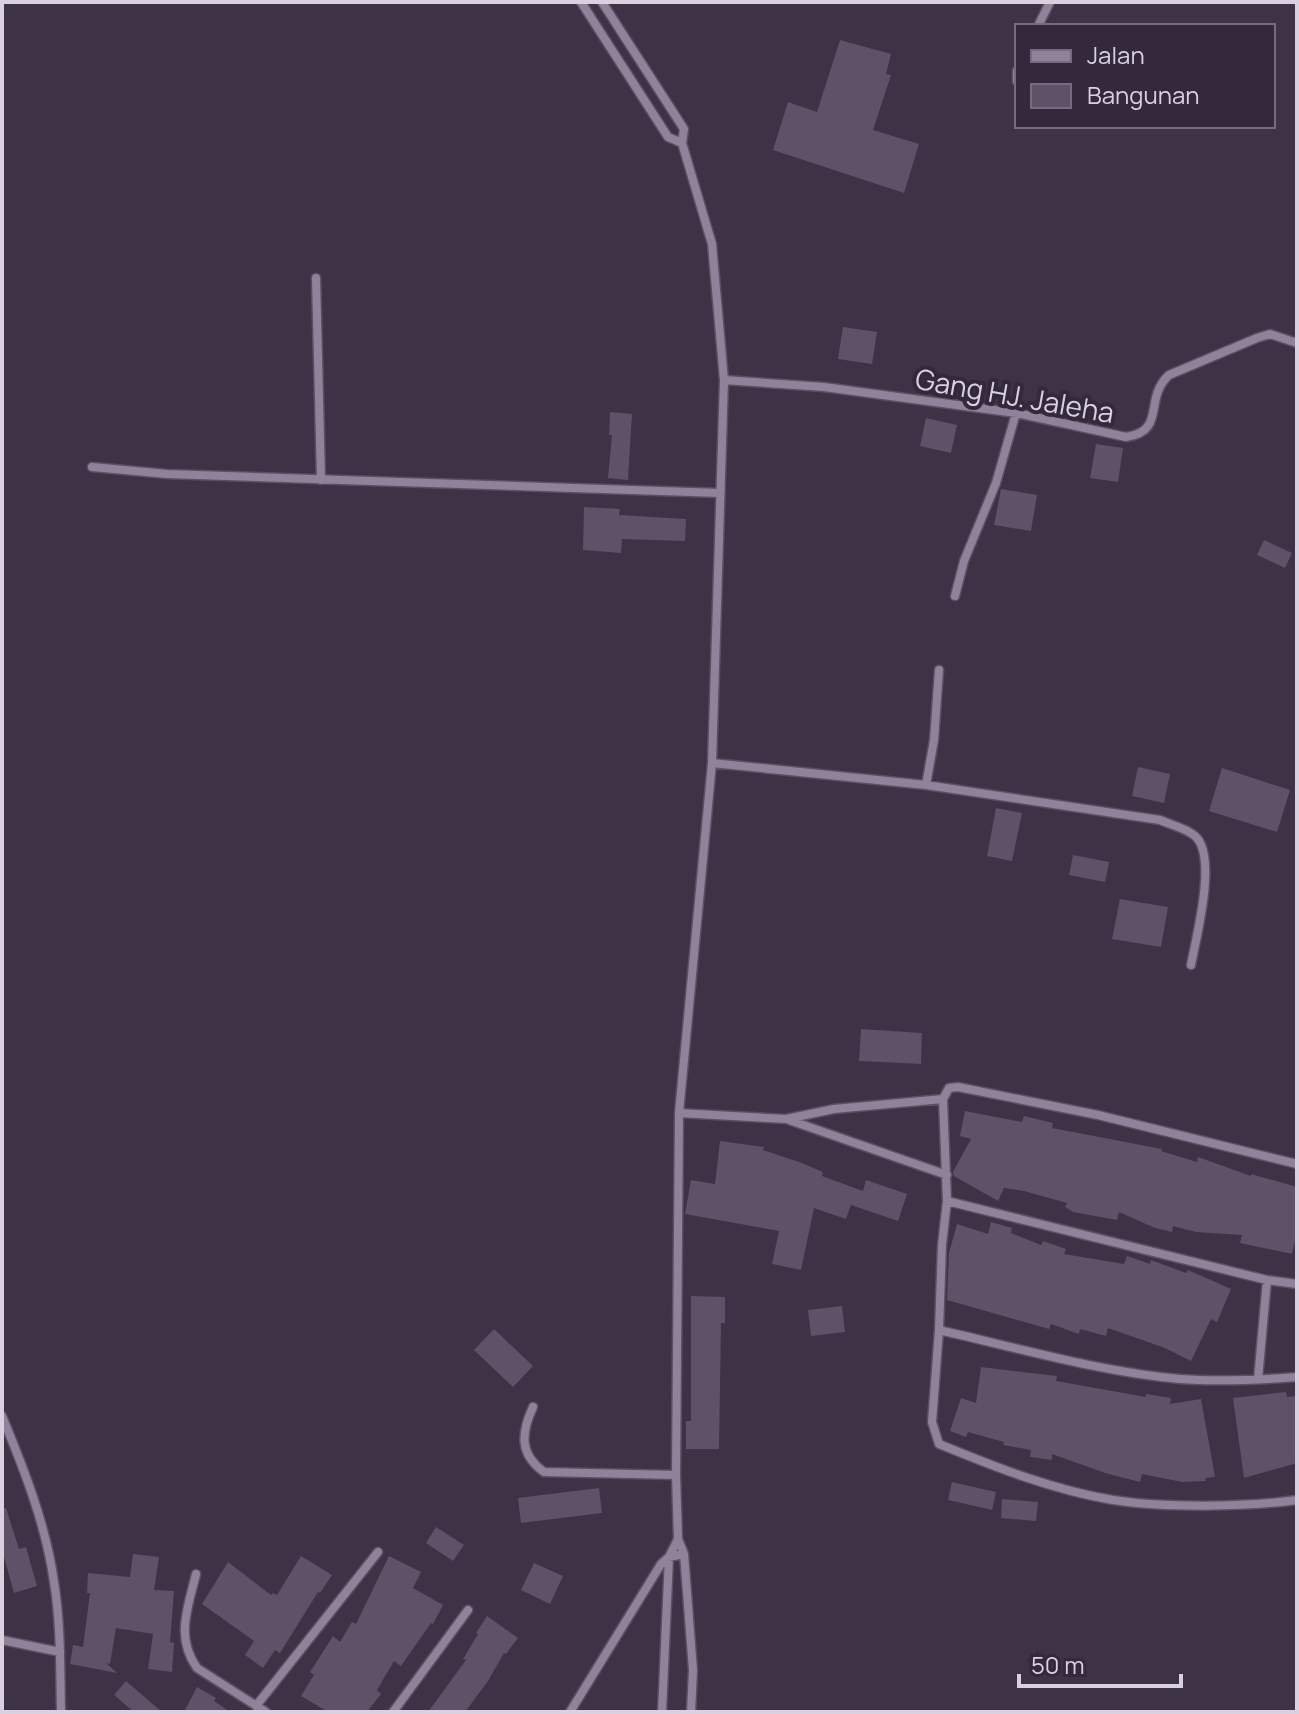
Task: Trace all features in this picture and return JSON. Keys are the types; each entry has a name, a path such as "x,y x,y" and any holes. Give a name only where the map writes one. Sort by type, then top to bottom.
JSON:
{"street":[{"path":"581,2 668,137 682,143"},
{"path":"602,2 684,129 682,143 712,244 724,380 712,763 679,1113 676,1475 678,1539 684,1554 693,1670 691,1712"},
{"path":"1039,24 1050,2"},
{"path":"316,278 321,480"},
{"name":"Gang HJ. Jaleha","path":"724,380 824,387 1016,413 1126,437 1141,435 1148,429 1160,383 1169,375 1270,334 1297,343"},
{"path":"955,596 964,561 996,483 1016,413"},
{"path":"92,467 167,474 720,493"},
{"path":"926,785 934,740 939,670"},
{"path":"712,763 926,785 1160,820 1196,836 1202,847 1205,864 1203,894 1191,965"},
{"path":"1297,1164 1098,1115 958,1087 949,1088 943,1099 947,1201 932,1422 939,1444 998,1469 1113,1500 1234,1504 1297,1500"},
{"path":"679,1113 786,1119 834,1109 943,1099"},
{"path":"786,1119 947,1175"},
{"path":"947,1201 1267,1280 1297,1284"},
{"path":"1258,1379 1267,1280"},
{"path":"939,1330 1133,1372 1180,1379 1297,1377"},
{"path":"533,1407 523,1433 533,1465 544,1472 676,1475"},
{"path":"2,1416 36,1508 49,1555 58,1611 61,1712"},
{"path":"570,1712 618,1629 661,1564 669,1557 678,1539"},
{"path":"256,1706 378,1552"},
{"path":"669,1557 684,1554"},
{"path":"662,1712 669,1557"},
{"path":"196,1574 184,1625 185,1645 190,1657 197,1668 266,1712"},
{"path":"393,1712 468,1610"},
{"path":"2,1640 60,1652"}],"building":[{"path":"840,40 891,54 886,74 891,75 873,130 919,144 904,193 773,150 788,102 817,112"},
{"path":"843,327 877,332 872,364 838,359"},
{"path":"610,412 632,414 628,480 608,478 612,435 609,435"},
{"path":"926,418 957,425 951,453 920,446"},
{"path":"1096,444 1123,448 1118,482 1090,478"},
{"path":"1001,489 1037,495 1031,531 994,525"},
{"path":"584,507 620,509 619,515 686,519 685,541 622,539 621,553 583,550"},
{"path":"1264,540 1292,553 1285,568 1257,555"},
{"path":"1138,767 1170,774 1164,803 1132,796"},
{"path":"1222,768 1290,790 1277,832 1209,811"},
{"path":"996,808 1022,813 1012,861 987,856"},
{"path":"1073,855 1109,862 1105,882 1069,875"},
{"path":"1120,899 1168,907 1161,947 1112,939"},
{"path":"861,1029 922,1033 921,1064 859,1061"},
{"path":"965,1111 1022,1122 1024,1116 1053,1123 1052,1128 1162,1149 1197,1162 1198,1157 1251,1176 1297,1187 1297,1232 1292,1254 1240,1243 1242,1235 1196,1232 1173,1226 1172,1232 1119,1212 1117,1220 1073,1212 1065,1207 1067,1203 1024,1191 1004,1188 998,1201 954,1176 953,1172 971,1139 960,1136"},
{"path":"720,1141 764,1147 763,1150 799,1162 823,1172 822,1176 863,1191 866,1180 907,1194 898,1221 851,1205 846,1219 814,1208 801,1270 772,1264 779,1231 685,1214 691,1180 715,1184"},
{"path":"991,1222 1012,1228 1011,1233 1041,1245 1043,1241 1066,1249 1064,1254 1124,1264 1127,1256 1150,1264 1151,1260 1186,1273 1188,1270 1231,1289 1217,1322 1211,1319 1191,1361 1165,1348 1108,1328 1106,1336 1080,1329 1079,1334 1051,1324 1049,1329 947,1300 949,1253 957,1224 988,1234"},
{"path":"691,1296 725,1297 725,1323 721,1323 719,1449 686,1449 686,1421 691,1421"},
{"path":"842,1306 845,1332 811,1336 808,1310"},
{"path":"494,1329 533,1366 513,1387 474,1350"},
{"path":"981,1367 1057,1376 1056,1381 1146,1397 1146,1394 1171,1398 1170,1404 1201,1399 1215,1477 1205,1478 1206,1481 1182,1482 1142,1474 1140,1482 1052,1454 1052,1460 1030,1457 1031,1450 1003,1445 1004,1442 968,1432 966,1437 950,1431 961,1398 976,1403"},
{"path":"1286,1392 1287,1397 1297,1396 1297,1463 1244,1478 1233,1398"},
{"path":"952,1482 996,1492 992,1510 948,1500"},
{"path":"599,1488 602,1513 521,1523 518,1498"},
{"path":"1002,1499 1038,1502 1036,1521 1001,1518"},
{"path":"2,1508 6,1508 19,1549 26,1547 37,1586 14,1593 2,1550"},
{"path":"436,1527 464,1545 453,1561 426,1543"},
{"path":"133,1554 159,1557 154,1590 174,1591 170,1642 174,1643 172,1672 148,1669 153,1634 116,1628 110,1664 106,1663 117,1673 70,1664 73,1645 83,1647 90,1593 87,1593 88,1573 130,1577"},
{"path":"301,1556 332,1575 280,1653 275,1650 263,1668 245,1655 254,1641 202,1604 228,1562 271,1595 277,1595"},
{"path":"389,1556 421,1572 413,1588 443,1605 433,1624 401,1666 394,1661 377,1690 381,1694 367,1712 328,1712 301,1696 314,1675 310,1672 333,1636 340,1642 352,1622 356,1624"},
{"path":"534,1563 563,1576 550,1604 521,1590"},
{"path":"487,1616 518,1638 504,1653 465,1712 428,1712 466,1660 463,1659"},
{"path":"126,1681 162,1712 134,1712 114,1695"},
{"path":"197,1687 216,1698 214,1701 230,1712 184,1712"}]}
